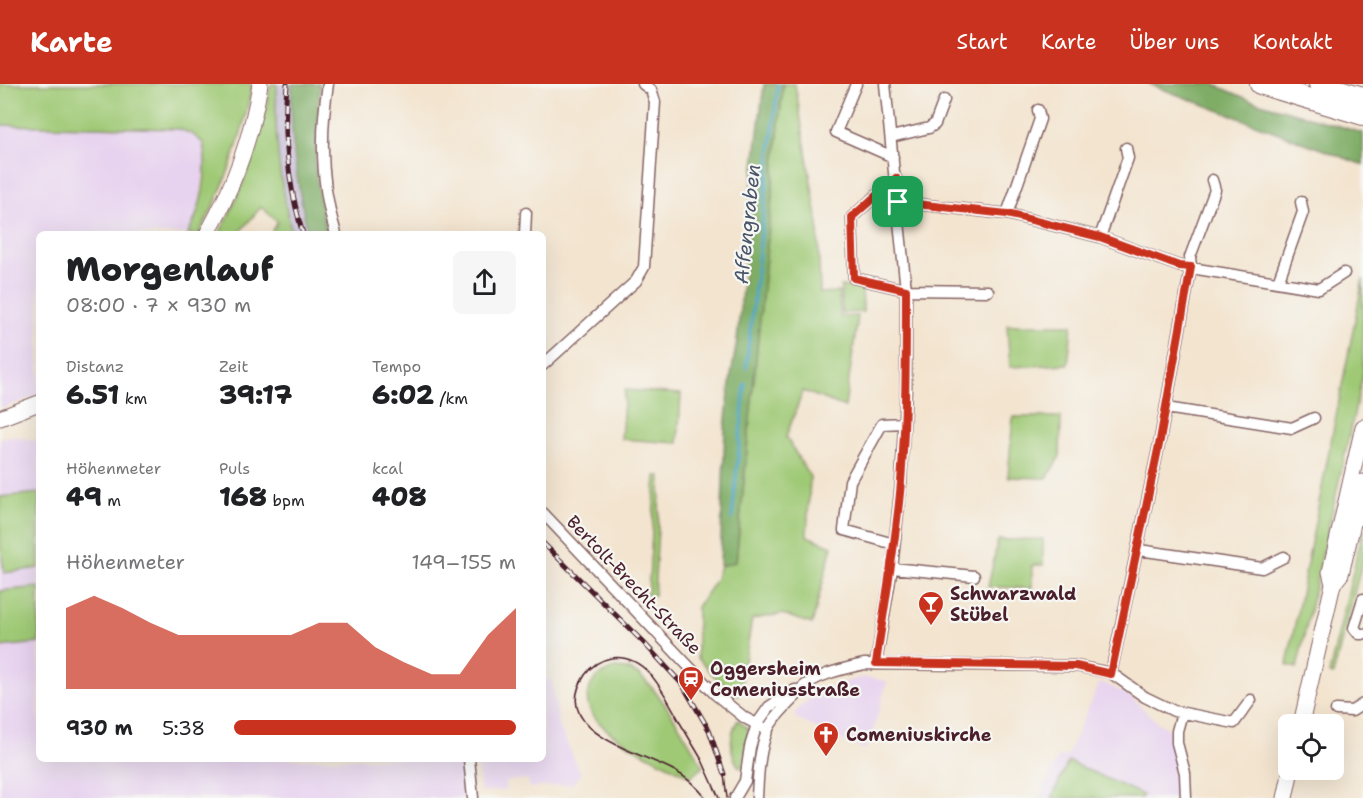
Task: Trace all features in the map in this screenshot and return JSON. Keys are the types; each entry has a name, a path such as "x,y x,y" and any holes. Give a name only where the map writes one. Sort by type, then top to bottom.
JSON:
{"highway":[{"path":"1260,84 1363,115"},
{"path":"1319,84 1363,97"}],"street":[{"path":"208,231 235,174 248,136 260,84"},
{"path":"328,84 322,132 325,179 335,231"},
{"path":"546,362 636,281 644,267 656,102 651,90 643,84"},
{"path":"856,84 836,132 893,157"},
{"path":"876,663 892,568 904,423 906,290 885,84"},
{"path":"891,136 929,128 934,124 944,100"},
{"path":"1007,214 1040,119 1038,110"},
{"path":"1100,237 1128,158 1126,148"},
{"path":"896,178 852,217 854,278 906,290 988,291"},
{"path":"1111,674 1139,550 1166,408 1191,267 1190,257 1215,190 1212,180"},
{"path":"898,202 1007,214 1100,237 1179,266 1319,289 1344,273"},
{"path":"1278,282 1303,212 1300,202"},
{"path":"525,231 526,213"},
{"path":"0,418 36,404"},
{"path":"1166,408 1292,428 1314,418"},
{"path":"894,544 844,530 850,481 882,424 904,423"},
{"path":"1333,584 1330,572 1363,427"},
{"path":"1304,714 1333,584 1341,574 1363,482"},
{"name":"Bertolt-Brecht-Straße","path":"546,516 715,694 745,718 768,730"},
{"path":"1139,550 1262,568 1284,557"},
{"path":"892,568 974,576"},
{"path":"1363,598 1354,628 1359,634 1363,634"},
{"path":"735,798 746,782 750,747 757,724 769,707 795,690 800,690 835,671 876,663 1076,666 1111,674 1151,701 1182,713 1234,723 1251,700"},
{"path":"757,798 761,756 768,730 800,690"},
{"path":"1336,710 1352,711 1363,704"},
{"path":"1182,713 1177,731 1177,743 1185,773 1186,798"},
{"path":"470,762 474,798"},
{"path":"1285,798 1289,780"}],"shaded area":[{"path":"277,84 292,84 292,148 307,231 291,231 281,188 276,151"},
{"path":"0,125 179,129 192,134 203,143 206,158 199,204 190,231 36,231 36,396 0,409"},
{"path":"11,436 36,440 36,762 460,762 464,798 0,798 0,439"},
{"path":"863,677 887,681 873,732 865,750 798,720 794,714 813,696 836,685"},
{"path":"551,679 559,725 581,775 572,784 529,788 528,779 506,781 506,790 481,792 477,762 546,762 546,680"},
{"path":"1104,683 1130,696 1157,722 1167,728 1180,773 1180,798 1039,798 1058,757 1067,756 1099,684"}],"green space":[{"path":"0,84 252,84 244,123 225,180 200,231 190,231 203,190 205,154 203,143 192,134 179,129 0,125"},
{"path":"271,84 277,84 278,160 291,231 273,231 278,222 261,207 241,231 220,231 237,198 262,123"},
{"path":"292,84 320,84 315,164 326,231 307,231 295,160"},
{"path":"764,84 783,84 736,562 720,566 725,428 737,341"},
{"path":"783,84 795,84 818,224 820,293 839,292 840,317 858,316 845,407 803,391 786,437 810,477 807,536 832,546 812,624 782,614 752,619 739,696 713,675 697,657 697,607 715,581 720,566 736,561"},
{"path":"1149,84 1213,84 1250,100 1363,133 1363,165"},
{"path":"1363,279 1363,374 1297,668 1287,665"},
{"path":"841,286 862,288 863,312 842,313"},
{"path":"1007,325 1072,325 1068,364 1010,367"},
{"path":"625,390 681,394 678,443 621,439"},
{"path":"1013,417 1061,417 1060,456 1047,478 1008,477"},
{"path":"656,476 661,476 654,595 643,601 640,594 648,594"},
{"path":"36,493 36,568 4,573 0,543 0,497"},
{"path":"1363,529 1363,559 1333,675 1329,674"},
{"path":"1043,539 1043,565 1032,565 1032,588 988,587 998,540"},
{"path":"36,587 36,643 0,647 0,591"},
{"path":"614,668 632,671 652,688 672,714 703,767 690,777 626,743 597,720 589,707 588,693 592,683 598,677"},
{"path":"738,720 749,730 743,767 739,767 736,762 731,744"},
{"path":"1068,761 1143,795 1141,798 1052,798"}],"waterway":[{"name":"Affengraben","path":"746,368 778,84"},
{"name":"Affengraben","path":"732,519 745,384"}],"tram line":[{"path":"680,722 654,678 635,662 624,658 607,659 593,666 585,675 577,695 578,711 588,725 603,737 680,774 706,798"},
{"path":"676,716 702,760 719,798"},
{"path":"724,774 727,798"}],"railway":[{"path":"287,84 288,160 302,231"},
{"path":"546,546 682,684 709,730 724,774"}],"place":[{"name":"Schwarzwald Stübel","path":"931,627"},
{"name":"Oggersheim Comeniusstraße","path":"691,702"},
{"name":"Comeniuskirche","path":"826,758"}],"route":[{"path":"896,178 898,202 1007,214 1100,237 1179,266 1191,267 1139,550 1111,674 1076,666 876,663 892,568 901,483 906,388 906,290 854,278 852,217 896,178"}]}
